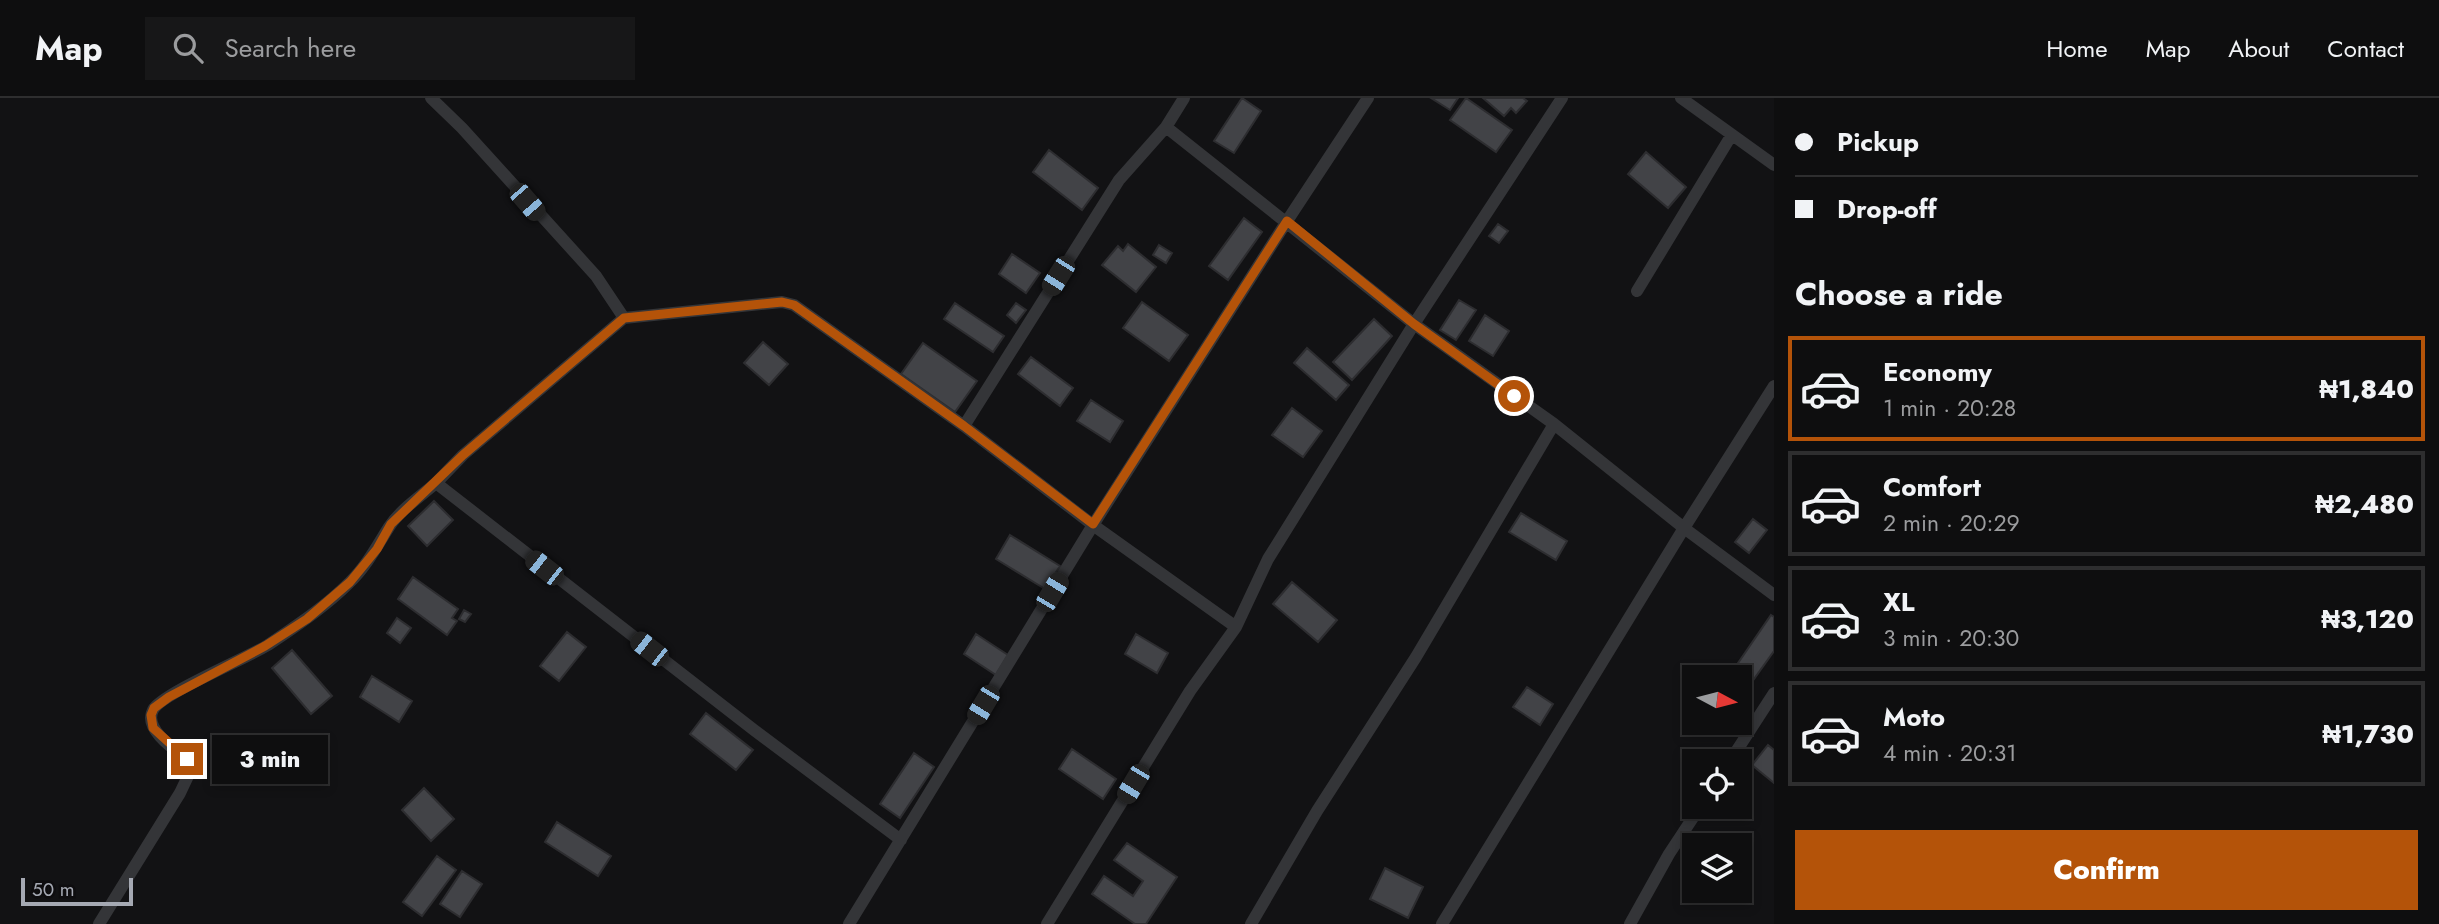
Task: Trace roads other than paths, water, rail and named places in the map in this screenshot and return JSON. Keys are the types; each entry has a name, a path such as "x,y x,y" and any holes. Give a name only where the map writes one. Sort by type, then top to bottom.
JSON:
{"street":[{"path":"431,98 462,128 596,276 624,318"},
{"path":"964,426 1119,180 1166,127 1184,98"},
{"path":"849,924 1093,524 1368,98"},
{"path":"1047,924 1190,691 1236,627 1268,559 1414,324 1562,98"},
{"path":"1681,98 1774,165"},
{"path":"1166,127 1414,324 1554,424 1684,528 1774,595"},
{"path":"1637,291 1731,136"},
{"path":"99,924 189,774 187,759 153,728 151,715 154,708 169,697 265,646 307,619 350,582 377,549 391,524 463,455 624,318 782,302 794,305 964,426 1093,524 1236,627"},
{"path":"1442,924 1774,386"},
{"path":"1251,924 1317,811 1416,656 1554,424"},
{"path":"436,482 754,730 901,840"},
{"path":"1738,749 1774,693"},
{"path":"1630,924 1692,819"}]}
